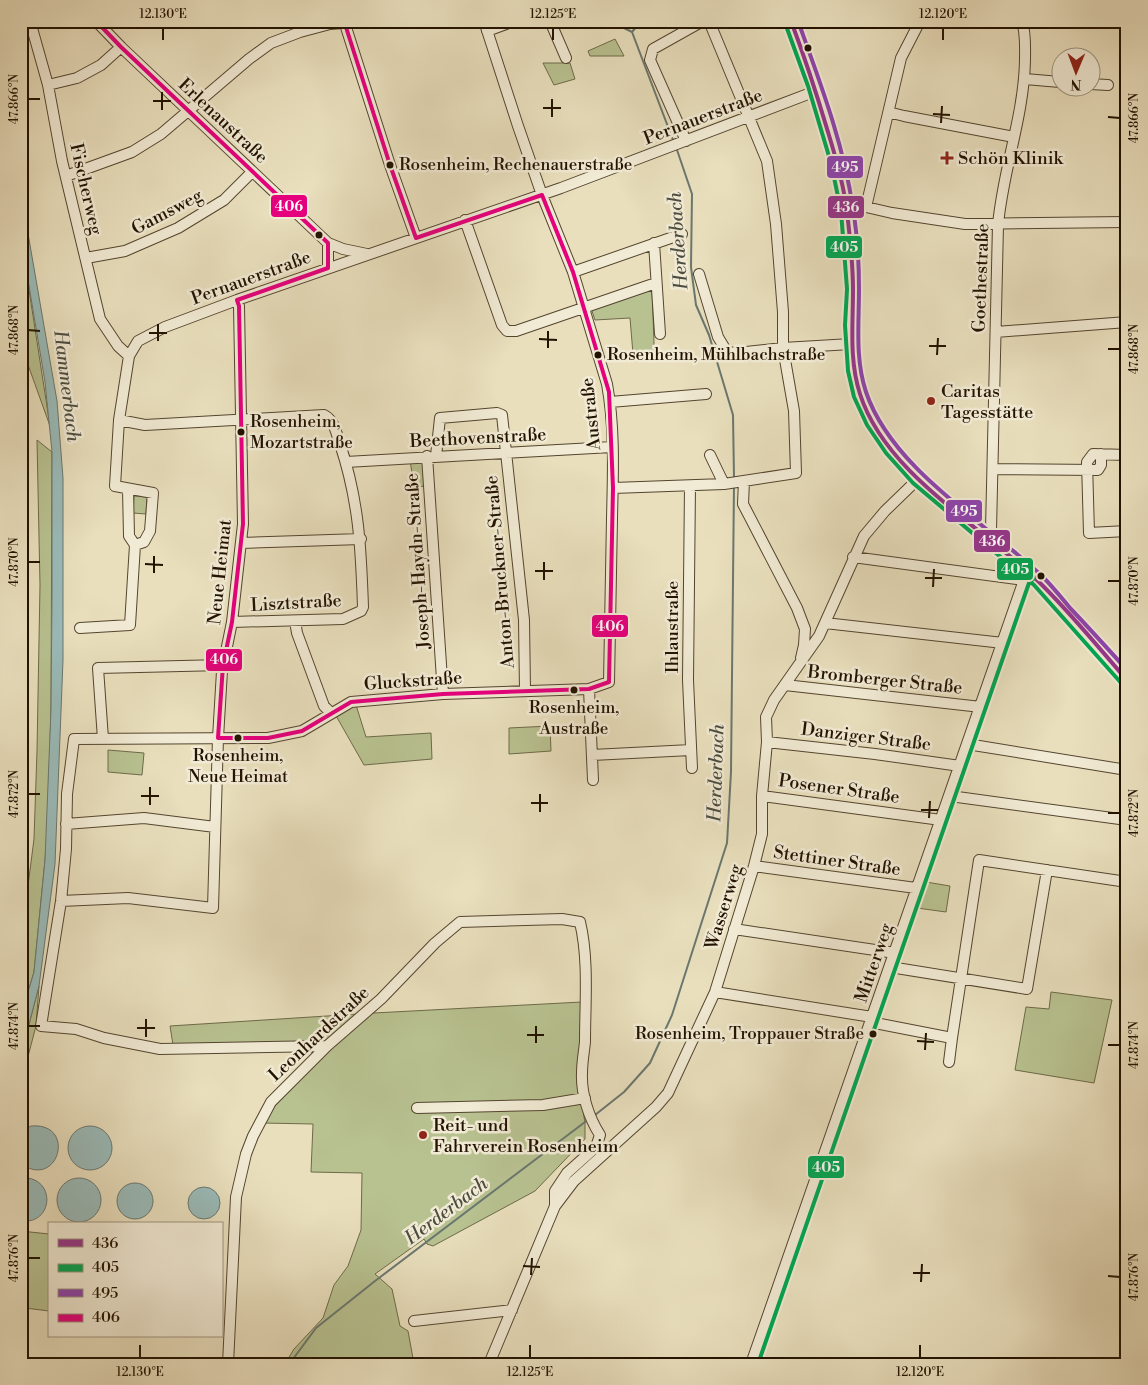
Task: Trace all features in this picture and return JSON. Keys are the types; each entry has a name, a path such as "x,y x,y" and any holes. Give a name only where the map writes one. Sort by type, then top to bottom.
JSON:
{"street":[{"name":"Fischerweg","path":"30,21 48,85 66,176 100,319 118,346 129,356"},
{"name":"Erlenaustraße","path":"96,21 121,47 328,243 343,250 369,254"},
{"path":"66,176 132,152 161,134 249,59 271,43 330,24 368,21"},
{"path":"486,26 514,21"},
{"path":"550,21 566,58"},
{"path":"684,142 650,60 650,53 653,49 703,21"},
{"path":"612,488 724,484 796,473 794,410 783,348 776,224 767,161 709,21"},
{"path":"792,21 837,161 847,210 853,288 851,344 854,370 860,395 873,422 891,449 918,479 984,536 1026,577"},
{"name":"Goethestraße","path":"984,536 991,530 998,225 1004,181 1024,79 1025,45 1022,21"},
{"path":"345,22 390,164 416,238"},
{"path":"866,207 900,58 916,22"},
{"name":"Austraße","path":"486,26 542,195 573,272 607,384 610,402 612,488 609,682 589,689"},
{"path":"48,85 76,78 101,66 121,47"},
{"path":"1024,79 1050,81"},
{"path":"1100,85 1108,85"},
{"name":"Pernauerstraße","path":"129,356 138,342 165,326 465,220 542,195 816,91"},
{"path":"889,111 904,116 1014,137"},
{"name":"Gamsweg","path":"86,258 126,251 178,228 224,200 252,172"},
{"path":"847,210 866,207 892,213 965,224 1127,222"},
{"path":"465,220 502,326 507,331 516,331 656,283"},
{"path":"573,272 682,234"},
{"path":"328,243 328,268"},
{"path":"654,243 660,334"},
{"path":"699,274 718,337 727,352 737,353 851,344"},
{"name":"Neue Heimat","path":"61,901 128,898 213,908 218,738 223,665 232,622 243,524 239,306 237,300"},
{"path":"996,332 1127,322"},
{"path":"129,356 119,420 115,486 153,493 150,531 144,542 135,545"},
{"path":"610,402 706,394"},
{"name":"Anton-Bruckner-Straße","path":"431,456 440,418 497,413 502,415 524,620 526,690"},
{"path":"119,420 145,425 324,415 333,422 346,462 357,509 360,539 241,542"},
{"name":"Beethovenstraße","path":"346,462 612,446"},
{"path":"1127,455 1093,454 1087,462 1089,532 1127,531"},
{"path":"710,455 724,484"},
{"name":"Joseph-Haydn-Straße","path":"431,456 443,694"},
{"path":"993,469 1087,470"},
{"name":"Wasserweg","path":"555,1206 574,1181 656,1107 668,1093 715,992 754,866 762,834 762,796 767,742 766,717 774,700 819,636 864,536 885,511 918,479"},
{"path":"743,481 743,504 797,608 805,629 804,645 798,666"},
{"name":"Ihlaustraße","path":"690,486 688,680 692,768"},
{"path":"80,628 130,625 135,545 129,536 128,489"},
{"name":"Lisztstraße","path":"232,622 296,622 343,619 361,611 363,607 360,539"},
{"path":"853,558 1026,577 1038,582 1127,680"},
{"name":"Mitterweg","path":"752,1364 916,888 1026,577"},
{"path":"296,622 297,633 324,706 331,713"},
{"path":"825,623 1003,643"},
{"path":"103,739 98,668 223,665"},
{"name":"Bromberger Straße","path":"785,685 981,707"},
{"path":"589,689 593,780"},
{"name":"Gluckstraße","path":"66,824 67,794 74,739 268,738 302,731 352,702 443,694 589,689"},
{"name":"Danziger Straße","path":"767,742 960,766"},
{"path":"967,744 1127,770"},
{"path":"592,755 691,750"},
{"name":"Posener Straße","path":"762,796 941,820"},
{"path":"950,796 1127,820"},
{"path":"215,827 144,818 66,824 66,849 61,901 41,1026 76,1029 104,1038 160,1049 327,1046"},
{"path":"949,1062 979,860 1127,882"},
{"name":"Stettiner Straße","path":"754,866 916,888"},
{"path":"890,967 1026,989 1047,870"},
{"name":"Leonhardstraße","path":"228,1364 236,1196 246,1154 253,1136 271,1102 327,1046 381,999 435,943 460,922 562,918 580,922 584,941 585,972 582,1075 585,1098"},
{"path":"734,929 895,953"},
{"path":"715,992 871,1019 952,1038"},
{"path":"417,1108 543,1105 585,1098 592,1122 600,1135 596,1147 567,1174 555,1191 555,1206 489,1364"},
{"path":"414,1321 512,1310"}],"green space":[{"path":"615,39 624,56 590,56 588,51"},
{"path":"543,63 570,63 575,79 554,85"},
{"path":"21,238 50,426 27,362 21,326"},
{"path":"652,289 653,353 645,355 633,354 630,318 595,320 591,308"},
{"path":"37,440 52,452 51,709 45,860 34,972 21,1015 21,993 25,983 21,984 21,940 34,839 37,751 40,585"},
{"path":"410,460 424,460 425,486 414,487"},
{"path":"134,496 147,497 146,514 133,513"},
{"path":"356,705 366,737 431,733 432,759 364,765 335,714"},
{"path":"550,726 551,751 509,754 509,728"},
{"path":"108,750 144,753 142,775 108,772"},
{"path":"926,882 950,886 946,912 917,908"},
{"path":"39,986 36,1026 21,1083 21,1055"},
{"path":"1051,992 1112,1000 1094,1083 1015,1070 1026,1007 1049,1009"},
{"name":"Reit- und Fahrverein Rosenheim","path":"582,1002 581,1098 585,1123 585,1139 535,1191 433,1246 427,1244 424,1239 375,1274 392,1289 400,1326 408,1331 414,1364 285,1364 294,1349 323,1318 334,1285 348,1266 361,1230 362,1173 311,1172 313,1124 262,1123 269,1112 335,1044 173,1045 170,1026"},
{"path":"21,1231 48,1234 48,1311 25,1308 21,1357"}],"water":[{"path":"21,193 57,401 63,478 63,660 55,864 39,986 21,1055 21,1015 34,972 45,860 51,709 52,452 45,382 21,238"},
{"path":"31,1126 45,1128 54,1134 58,1143 58,1153 53,1162 45,1168 34,1170 21,1164 21,1132"},
{"path":"86,1126 94,1126 106,1132 112,1148 106,1164 94,1170 86,1170 74,1164 68,1152 68,1144 74,1132"},
{"path":"21,1178 32,1179 41,1184 45,1191 47,1200 45,1208 40,1216 32,1220 21,1221"},
{"path":"75,1178 83,1178 95,1184 101,1200 95,1216 83,1222 75,1222 63,1216 57,1204 57,1196 63,1184"},
{"path":"135,1183 147,1189 153,1201 147,1213 135,1219 123,1213 117,1201 123,1189"},
{"path":"204,1187 216,1191 220,1203 216,1215 204,1219 192,1215 188,1203 192,1191"}],"waterway":[{"path":"610,21 632,32"},
{"name":"Herderbach","path":"641,21 632,32 673,140"},
{"name":"Herderbach","path":"676,147 692,194 691,267 696,305 709,335 733,415 734,478"},
{"name":"Herderbach","path":"595,1115 624,1092 650,1063 672,1015 727,843 731,772 734,485"},
{"name":"Herderbach","path":"291,1364 316,1328 589,1119"}],"transit line":[{"name":"406","path":"96,21 121,47 328,243 328,268 237,300 239,306 243,524 232,622 223,665 218,738 268,738 302,731 351,702 443,694 589,689 609,682 613,488 609,392 573,272 542,195 416,238 390,165 344,21"},
{"name":"436","path":"791,21 820,104 844,192 852,270 854,368 860,394 872,422 890,449 912,473 937,497 1038,581 1127,680"},
{"name":"495","path":"798,21 830,114 849,185 857,239 860,367 866,392 879,420 896,446 918,470 942,493 1042,576 1127,670"},
{"name":"405","path":"785,23 808,86 831,163 841,211 847,289 845,325 848,371 854,397 867,425 886,453 913,483 1034,585 1122,684"},
{"name":"405","path":"758,1364 1029,583 1033,579"}],"place":[{"name":"Schön Klinik","path":"947,158"},
{"name":"Rosenheim, Rechenauerstraße","path":"390,165"},
{"name":"Rosenheim, Mühlbachstraße","path":"598,355"},
{"name":"Caritas Tagesstätte","path":"931,401"},
{"name":"Rosenheim, Mozartstraße","path":"241,432"},
{"name":"Rosenheim, Austraße","path":"574,690"},
{"name":"Rosenheim, Neue Heimat","path":"238,738"},
{"name":"Rosenheim, Troppauer Straße","path":"873,1034"},
{"name":"Reit- und Fahrverein Rosenheim","path":"423,1135"}],"water label":[{"name":"Hammerbach","path":"67,386"}]}
